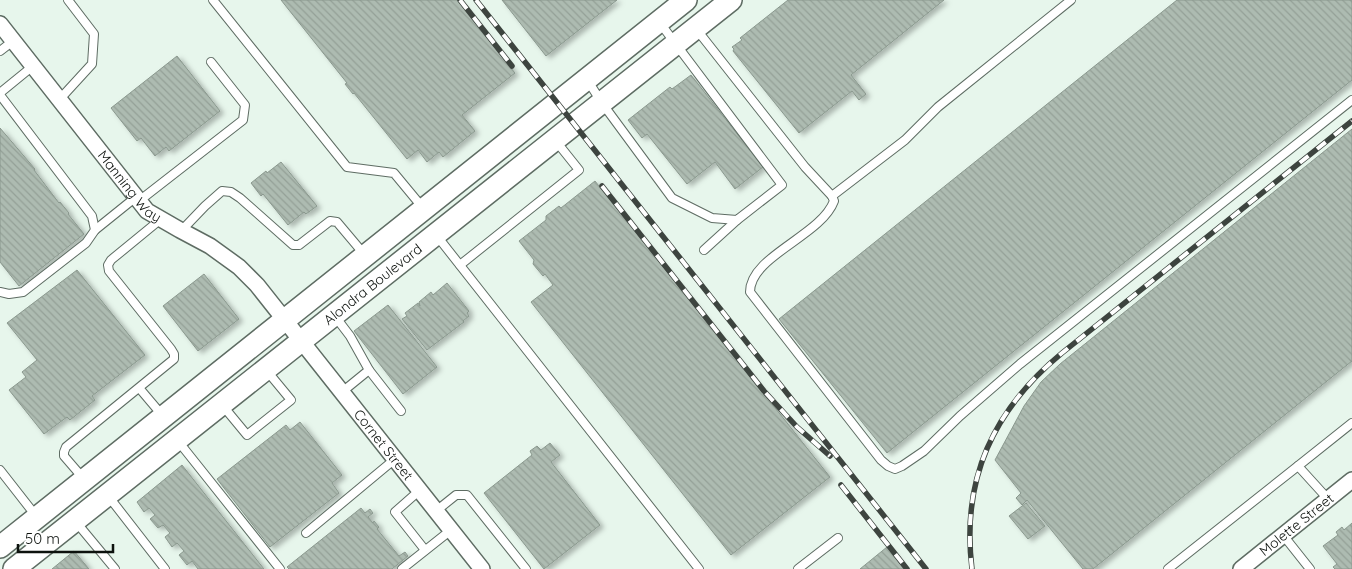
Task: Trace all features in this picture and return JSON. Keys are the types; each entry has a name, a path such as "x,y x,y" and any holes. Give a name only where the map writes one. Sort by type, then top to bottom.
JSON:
{"main road":[{"name":"Alondra Boulevard","path":"14,569 731,0"},
{"name":"Alondra Boulevard","path":"0,547 683,3"},
{"path":"683,3 696,28"}],"street":[{"name":"Manning Way","path":"0,24 146,211 210,246 239,267 257,285 285,320"},
{"name":"Cornet Street","path":"285,320 482,569"},
{"name":"Molette Street","path":"1250,564 1352,480"}],"lane":[{"path":"59,100 92,64 94,34 68,0"},
{"path":"213,0 347,167 394,173 424,209"},
{"path":"832,196 905,140 938,107 1071,0"},
{"path":"659,22 782,185 737,220 704,250"},
{"path":"696,28 825,190 832,196 834,201 827,215 772,258 755,275 750,285 750,292 881,460 895,469 924,451 960,416 1034,352 1352,100"},
{"path":"0,51 13,41"},
{"path":"0,292 9,294 23,292 86,243 94,230 243,120 245,105 211,62"},
{"path":"33,66 0,94 92,216 94,230"},
{"path":"587,79 602,103 672,198 712,218 737,220"},
{"path":"460,265 579,170 555,140"},
{"path":"181,231 222,191 231,192 293,245 299,245 330,221 337,222 366,256"},
{"path":"84,480 64,456 66,447 172,363 174,359 174,354 109,271 108,266 111,260 161,219"},
{"path":"436,234 699,569"},
{"path":"334,315 350,336 369,370 401,411"},
{"path":"222,404 247,435 291,400 266,369"},
{"path":"342,392 369,370"},
{"path":"140,389 164,417"},
{"path":"1168,569 1352,423"},
{"path":"177,440 280,569"},
{"path":"306,533 395,459"},
{"path":"1298,466 1328,499"},
{"path":"0,470 38,517"},
{"path":"420,490 395,512 426,550"},
{"path":"108,495 165,569"},
{"path":"436,511 456,495 467,495 526,569"},
{"path":"75,521 115,569"},
{"path":"402,569 451,530"},
{"path":"1283,535 1310,569"},
{"path":"798,569 838,538"}],"building":[{"path":"281,0 457,0 515,73 462,115 475,131 443,157 439,152 427,162 418,150 407,159 345,84 347,83"},
{"path":"502,0 617,0 546,56"},
{"path":"788,0 944,0 851,75 866,94 859,100 852,91 799,133 733,51 732,47 742,40 740,38"},
{"path":"1177,0 1352,0 1352,80 887,453 779,319"},
{"path":"177,56 220,111 169,151 166,147 155,156 141,138 137,141 111,108"},
{"path":"691,75 763,167 735,189 715,162 687,184 647,134 642,138 628,120 670,87 672,89"},
{"path":"0,128 35,169 84,234 19,286 0,262"},
{"path":"1352,129 1352,361 1093,569 1083,569 1027,500 1022,505 1016,498 1021,493 995,460 1024,406 1041,382 1060,364"},
{"path":"281,162 317,206 306,214 304,212 288,225 263,194 261,196 251,183"},
{"path":"595,181 830,477 731,555 531,302 553,285 545,274 543,276 533,264 534,260 519,241 546,220 546,216 559,206 561,208"},
{"path":"77,270 145,355 92,396 95,400 70,420 67,417 44,434 9,390 26,377 22,372 37,360 7,323"},
{"path":"204,274 239,319 198,351 163,306"},
{"path":"447,283 469,311 467,313 469,316 464,322 427,350 402,319 407,316 405,313 418,303 420,306 419,302 431,292 433,295"},
{"path":"388,305 437,367 403,394 354,331"},
{"path":"300,422 342,475 332,483 339,493 270,547 217,479 286,425 290,430"},
{"path":"550,443 560,455 551,462 600,525 544,569 484,493 532,455 530,451 537,446 541,450"},
{"path":"182,465 264,569 198,569 192,561 187,565 179,555 184,551 177,543 172,547 165,537 170,533 163,525 158,528 150,519 155,515 149,508 144,512 137,502"},
{"path":"1026,503 1045,526 1028,539 1009,516"},
{"path":"361,508 365,513 370,509 373,513 368,517 379,527 377,529 399,556 405,552 408,556 392,569 289,569 287,567"},
{"path":"1352,523 1352,569 1335,569 1333,567 1337,564 1323,546 1338,535 1336,532 1342,527 1344,530"},
{"path":"887,547 904,569 860,569"},
{"path":"74,551 89,569 52,569"}],"railway":[{"path":"460,0 512,66"},
{"path":"476,0 926,569"},
{"path":"972,569 970,536 972,505 977,476 987,449 1000,423 1017,398 1062,353 1352,121"},
{"path":"602,186 764,391 797,427 830,456"},
{"path":"841,485 907,569"}]}
